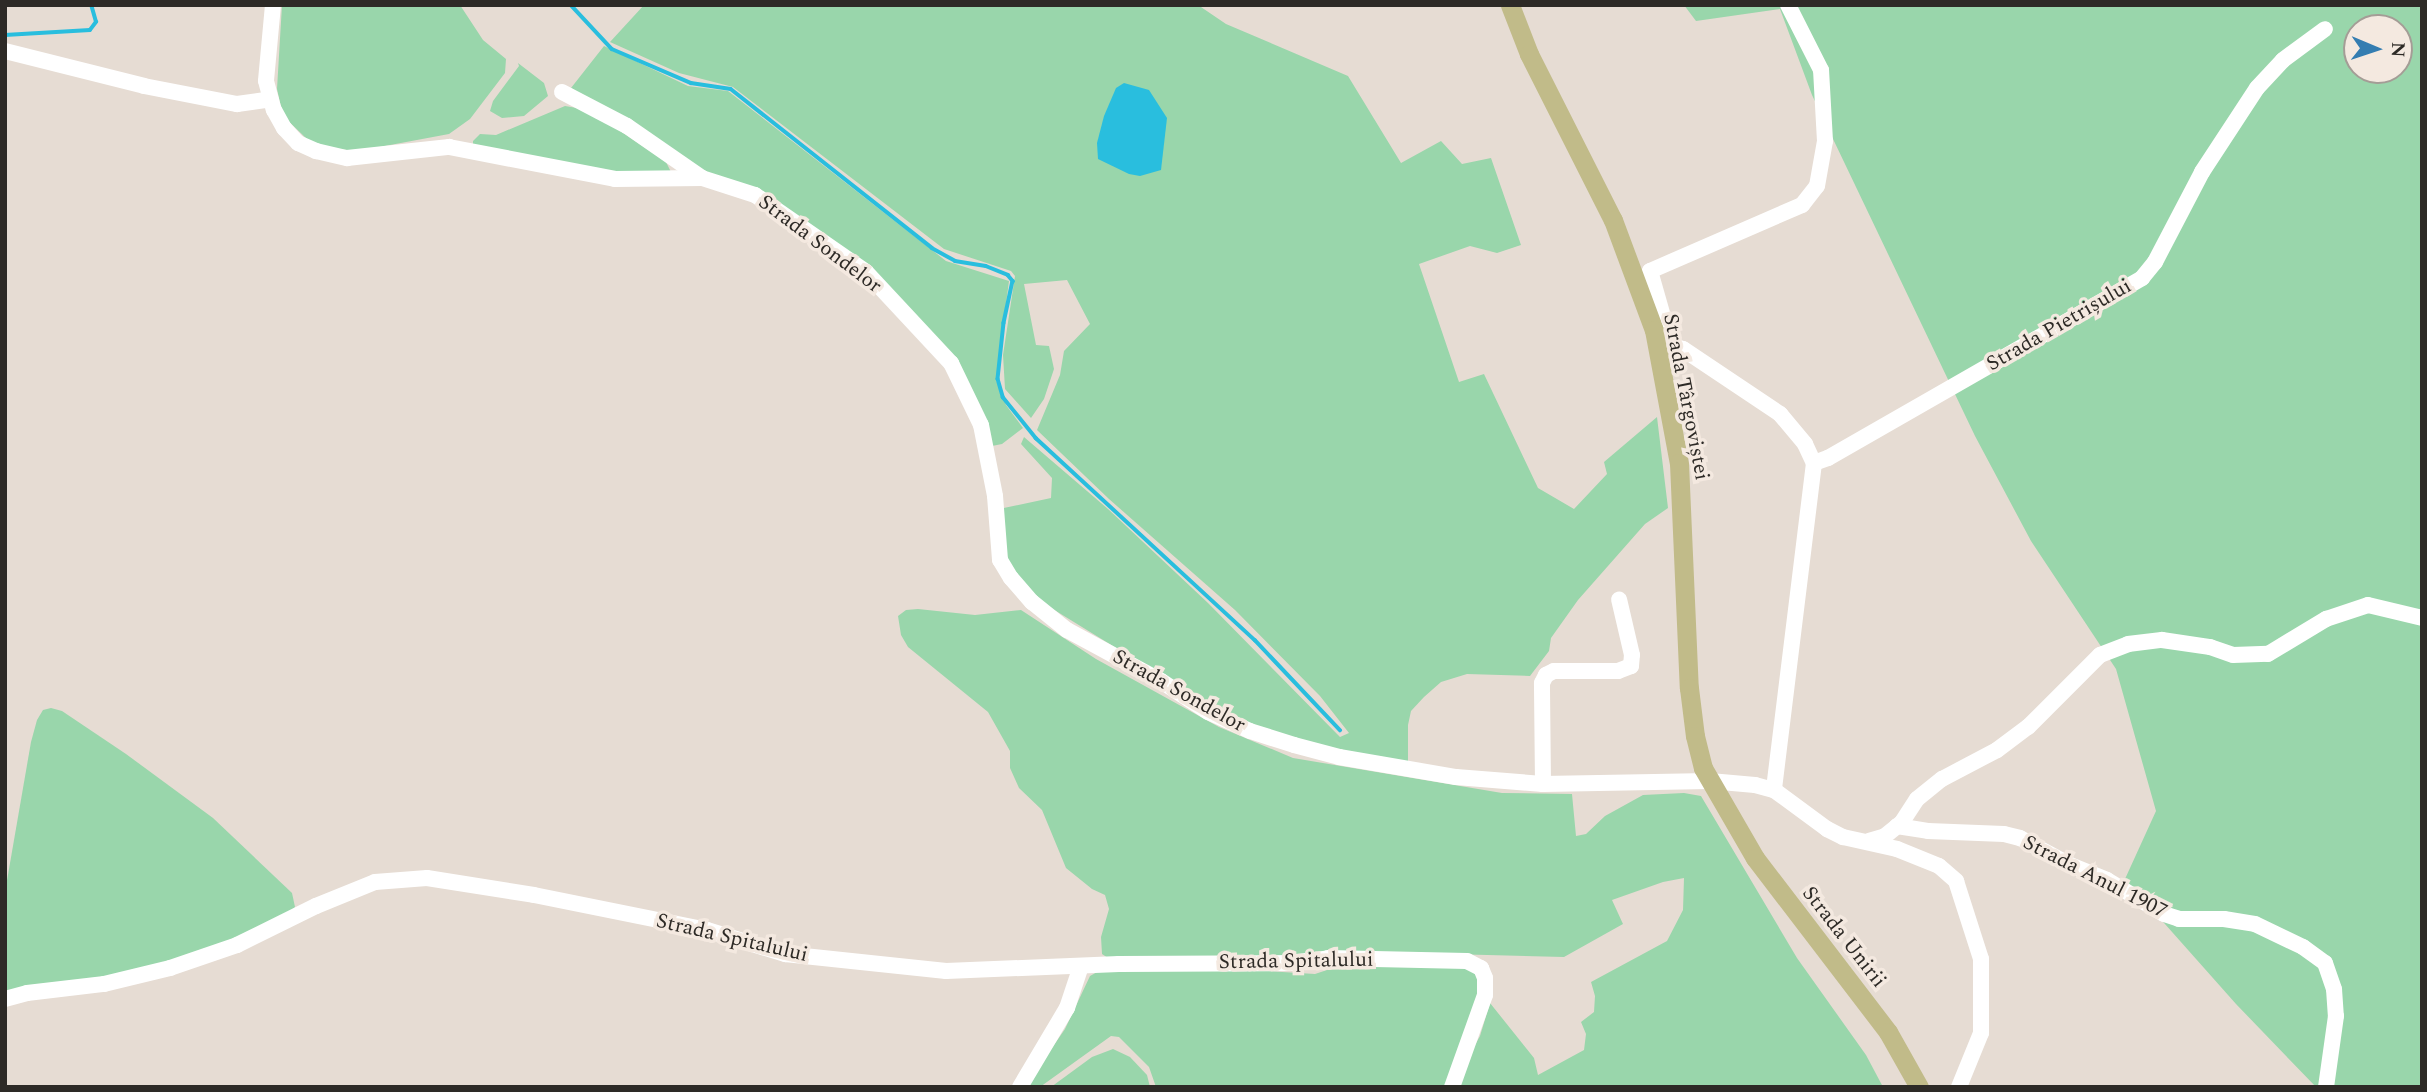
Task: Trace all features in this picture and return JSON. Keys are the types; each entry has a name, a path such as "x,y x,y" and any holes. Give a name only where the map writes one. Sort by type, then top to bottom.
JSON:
{"main road":[{"name":"Strada Târgoviștei","path":"1510,5 1535,66 1643,275 1680,474 1692,722 1710,781 1730,818"},
{"name":"Strada Unirii","path":"1730,818 1770,879 1888,1032 1919,1087"}],"street":[{"name":"Strada Sondelor","path":"273,5 266,81 284,128 298,143 331,156 346,158 449,147 615,179 702,178 755,195 866,272 951,363 981,425 995,496 1000,560 1032,602 1067,630 1161,681 1208,712 1250,731 1294,746 1405,770 1487,781 1543,784 1710,781"},
{"path":"1643,275 1802,205 1817,186 1825,141 1821,70 1788,5"},
{"name":"Strada Pietrișului","path":"1814,463 1828,458 2141,278 2155,262 2202,172 2250,97 2283,60 2325,29"},
{"path":"5,51 144,86 237,104 271,99"},
{"path":"562,92 627,126 702,178"},
{"path":"1654,335 1683,349 1780,414 1805,444 1814,463 1774,790"},
{"path":"1543,784 1542,683 1546,675 1554,671 1618,671 1631,666 1632,655 1619,599"},
{"path":"1710,781 1736,782 1774,790 1827,829 1856,841 1867,841 1885,836 1897,826 1917,799 1932,786 1997,750 2028,727 2089,663 2128,644 2179,640 2233,655 2268,654 2326,619 2368,605 2422,618"},
{"name":"Strada Anul 1907","path":"1897,826 1928,831 2004,834 2021,838 2070,865 2107,880 2164,914 2179,919 2224,919 2255,924 2303,947 2325,963 2334,989 2336,1016 2326,1087"},
{"path":"1867,841 1925,858 1956,881 1981,959 1982,1004 1981,1033 1959,1087"},
{"name":"Strada Spitalului","path":"5,999 27,993 104,984 170,968 237,945 316,906 375,882 428,878 534,895 707,930 785,954 946,971 1290,963 1328,958 1474,963 1481,968 1485,978 1485,996 1451,1087"},
{"path":"1020,1087 1067,1007 1082,967"}],"green space":[{"path":"282,5 460,5 483,40 506,59 505,73 470,119 449,134 358,151 328,148 308,140 283,116 277,89"},
{"path":"644,5 1198,5 1226,24 1348,76 1401,163 1441,141 1462,164 1491,158 1521,245 1497,253 1470,246 1419,264 1459,382 1484,374 1538,488 1574,509 1607,474 1604,462 1657,417 1668,508 1645,524 1578,600 1551,638 1549,651 1530,676 1467,674 1441,682 1424,697 1411,711 1408,725 1408,763 1314,747 1225,715 1043,603 1027,591 1005,559 999,509 1051,498 1052,478 1021,444 1024,437 1108,509 1208,603 1340,737 1349,733 1320,696 1235,610 1109,499 1037,430 1060,375 1064,351 1090,324 1067,280 1024,284 1036,345 1049,346 1054,369 1044,399 1031,418 1005,389 1003,355 1015,276 1011,271 944,249 733,87 679,73 610,42"},
{"path":"1684,5 2422,5 2422,1087 2316,1087 2236,1004 2125,879 2156,811 2116,669 2031,541 1975,436 1812,95 1780,9 1696,21"},
{"path":"604,46 688,86 728,91 946,261 1009,281 996,380 1006,405 1023,428 1002,444 992,446 958,363 870,274 571,88"},
{"path":"518,63 544,83 548,96 524,116 502,118 490,111 493,101 519,66"},
{"path":"565,106 577,108 604,120 666,162 671,172 617,176 473,147 473,141 480,134 496,135"},
{"path":"906,610 975,615 1021,610 1096,659 1219,727 1293,758 1502,793 1572,794 1576,836 1586,834 1605,816 1643,795 1684,793 1701,796 1797,958 1866,1055 1883,1087 1455,1087 1480,1036 1490,1003 1534,1058 1538,1075 1584,1050 1586,1034 1581,1022 1594,1012 1595,996 1591,982 1667,941 1683,910 1684,878 1663,882 1612,900 1623,924 1564,957 1371,952 1289,959 1108,958 1102,954 1101,937 1109,909 1105,895 1092,889 1066,868 1042,810 1019,788 1010,768 1010,751 988,712 908,647 901,635 898,616"},
{"path":"51,708 62,711 126,754 213,818 292,893 295,907 290,913 219,945 123,977 5,993 5,892 31,742 37,720 43,710"},
{"path":"1334,963 1446,963 1476,972 1482,990 1445,1087 1156,1087 1149,1067 1119,1037 1111,1036 1040,1087 1025,1087 1065,1029 1090,976 1099,971 1220,968 1315,974 1327,970"},
{"path":"1113,1049 1130,1057 1147,1075 1150,1087 1051,1087 1092,1057"}],"water":[{"path":"1124,83 1149,90 1167,118 1161,170 1140,176 1129,174 1098,159 1097,143 1104,116 1116,88"}],"waterway":[{"path":"5,35 90,30 96,22 91,5"},
{"path":"571,5 612,49 691,83 731,89 932,248 955,261 986,266 1008,275 1013,281 1004,323 998,379 1003,397 1036,438 1255,640 1340,730"}]}
